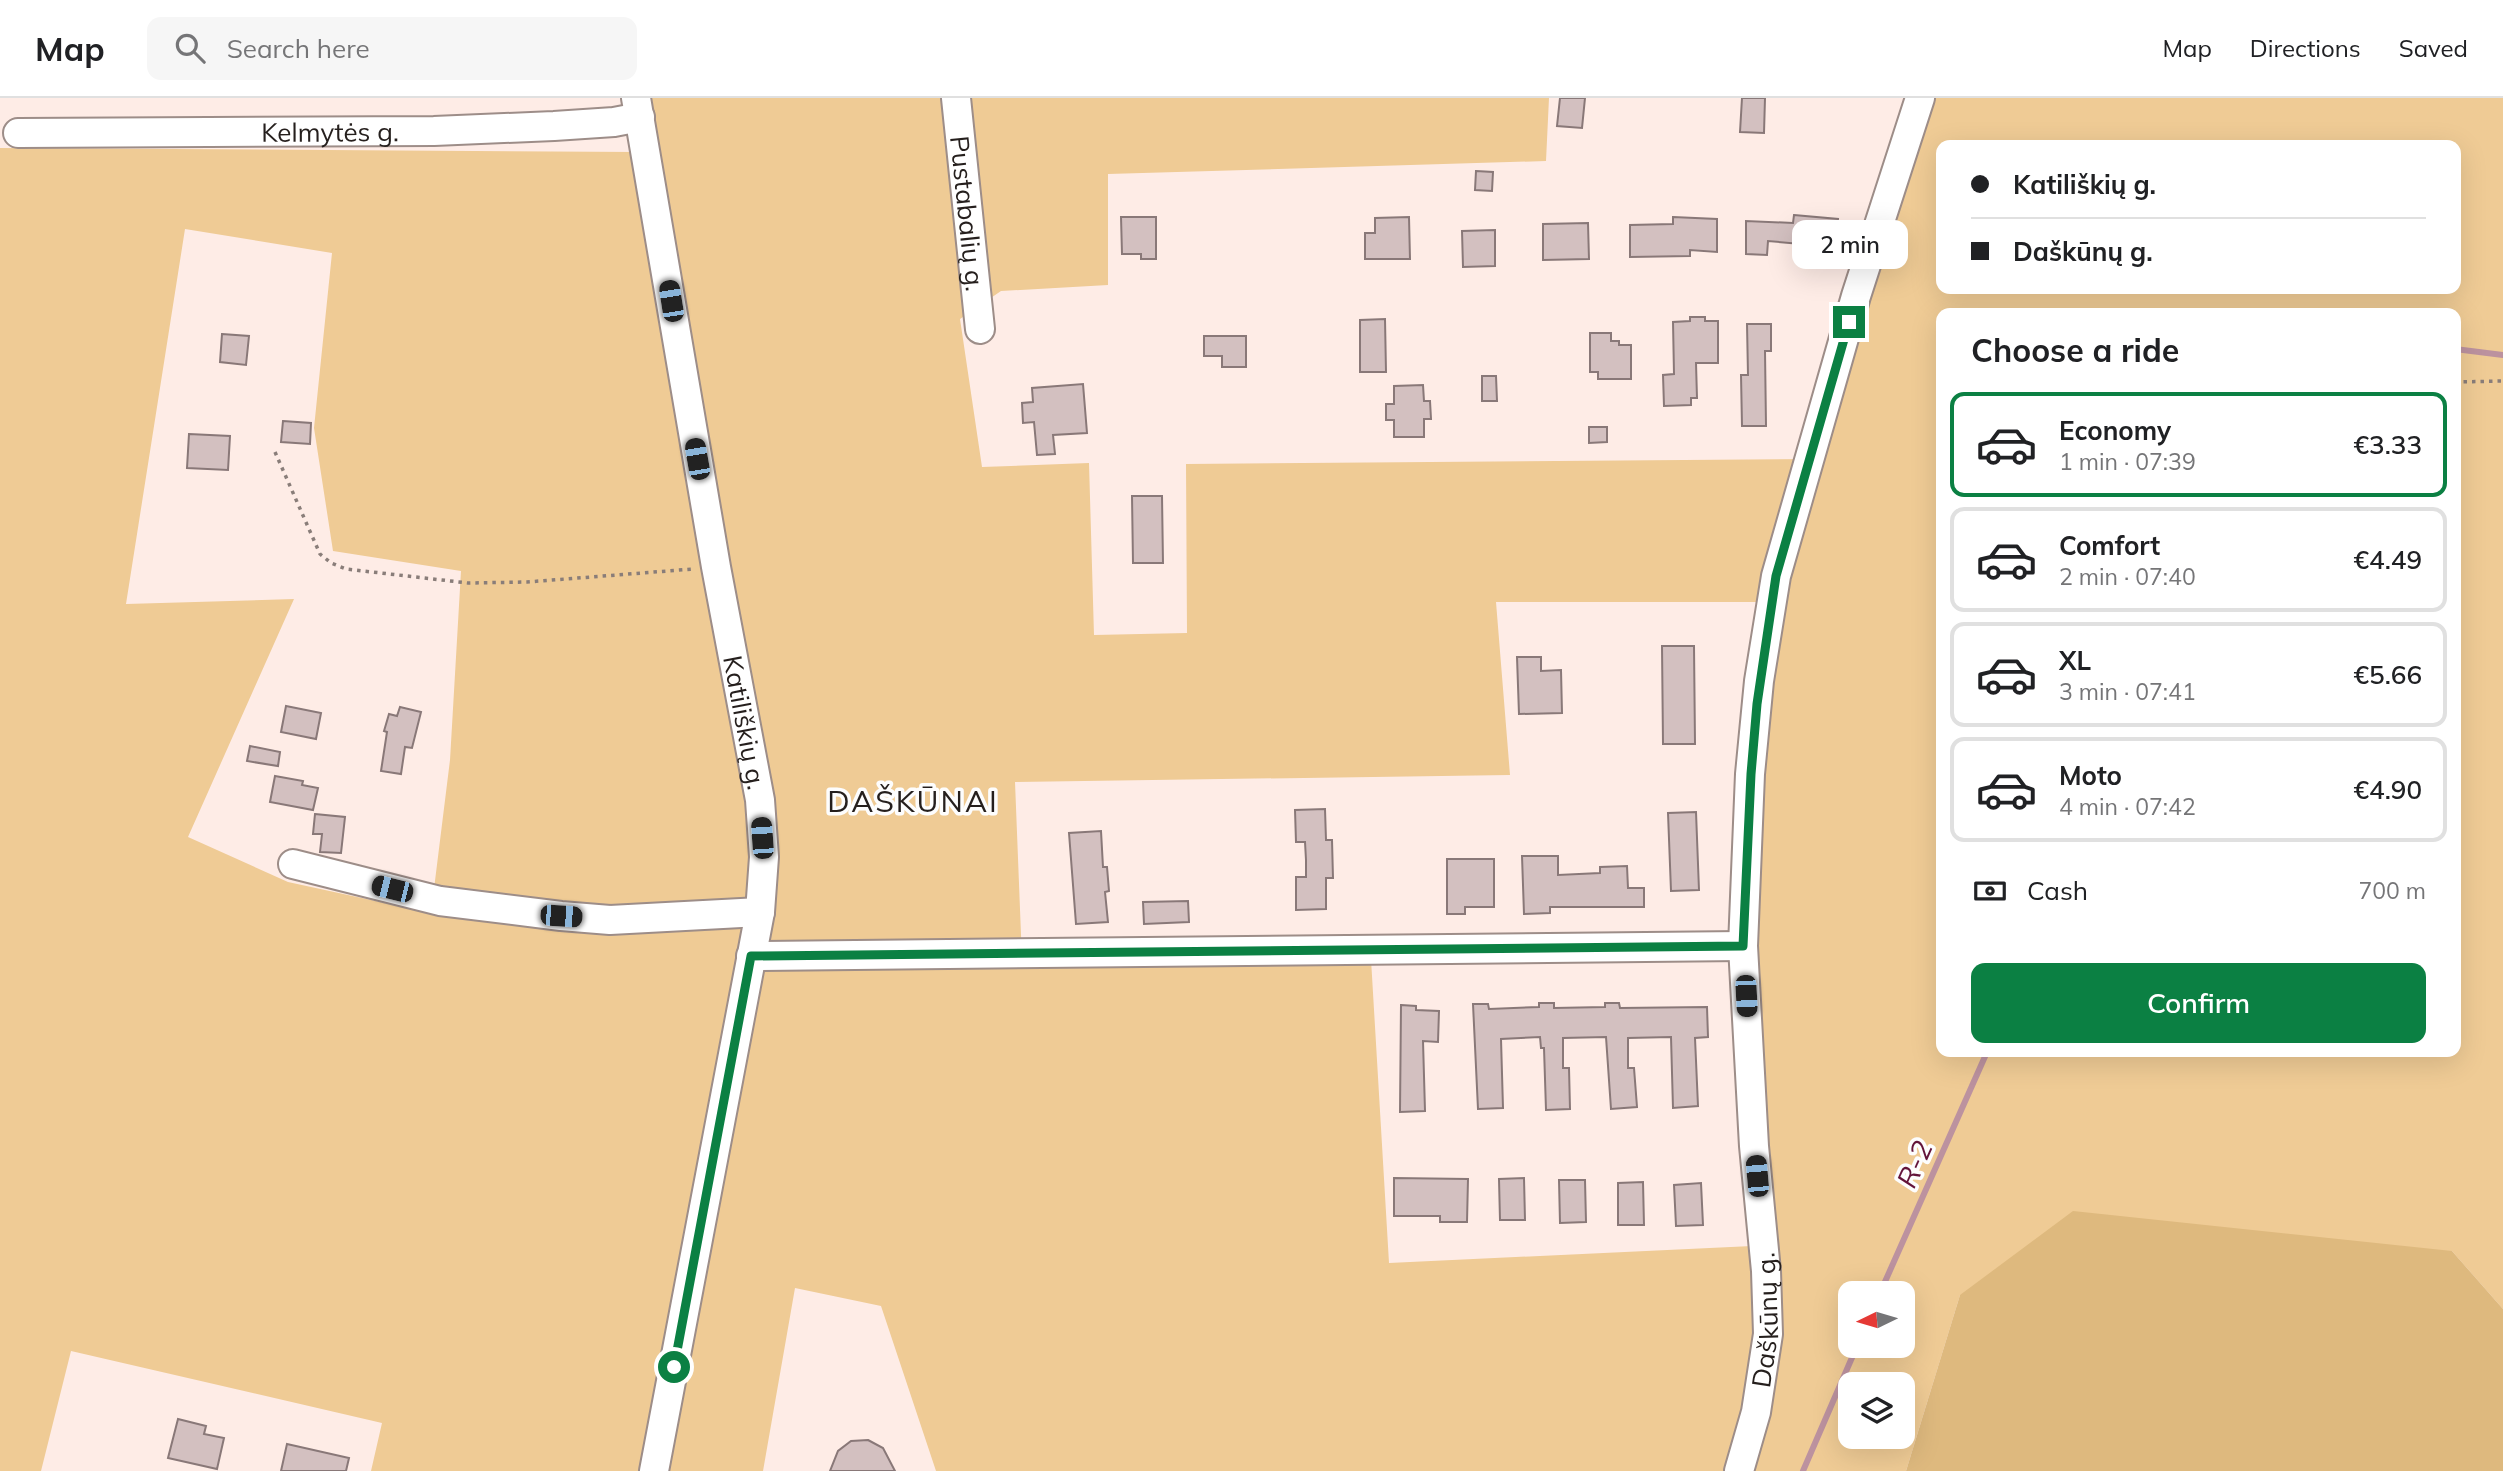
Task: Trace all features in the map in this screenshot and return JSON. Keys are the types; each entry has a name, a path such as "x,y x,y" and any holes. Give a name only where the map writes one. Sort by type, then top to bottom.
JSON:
{"street":[{"name":"Pustabalių g.","path":"956,98 980,329"},
{"name":"Daškūnų g.","path":"1740,1471 1764,1370 1768,1324 1743,946 1751,774 1759,681 1776,576 1856,296 1920,98"},
{"name":"Kelmytės g.","path":"18,133 434,131 554,127 614,122 638,108"},
{"name":"Katiliškių g.","path":"638,108 716,567 760,800 764,857 760,912 654,1471"},
{"path":"293,864 440,901 561,916 610,920 760,912"},
{"path":"751,956 1743,946"}],"path":[{"path":"2461,382 2503,381"},
{"path":"275,452 320,554 331,563 346,569 468,583 527,582 716,567"}],"shaded area":[{"path":"643,98 1549,98 1546,161 1108,174 1108,285 1001,291 960,319 982,467 1089,463 1094,635 1187,633 1186,464 1822,459 1931,98 2503,98 2503,1309 2452,1251 1960,1295 1915,1442 1915,1372 1838,1372 1838,1449 1913,1449 1906,1471 936,1471 881,1306 795,1288 763,1471 667,1471 770,908","holes":["1496,602 1758,602 1734,954 1752,1246 1389,1263 1371,959 1022,960 1015,782 1510,775"]},
{"path":"0,148 636,152 749,799 756,860 643,1471 371,1471 382,1423 71,1351 41,1471 0,1471","holes":["185,229 332,253 314,428 333,551 461,571 450,760 431,913 288,882 188,837 294,599 126,604"]},
{"path":"2073,1211 2452,1251 2503,1309 2503,1471 1906,1471 1915,1449 1960,1295"}],"building":[{"path":"1560,98 1585,98 1582,128 1557,126"},
{"path":"1742,98 1765,98 1764,133 1740,132"},
{"path":"1476,171 1493,172 1492,191 1475,190"},
{"path":"1794,215 1838,219 1835,247 1768,241 1767,255 1746,254 1746,221 1793,223"},
{"path":"1121,217 1156,217 1156,259 1141,259 1141,254 1122,254"},
{"path":"1409,217 1410,259 1365,259 1365,233 1375,233 1375,218"},
{"path":"1673,217 1717,219 1717,252 1690,250 1690,256 1630,257 1630,225 1673,224"},
{"path":"1588,223 1589,259 1543,260 1543,224"},
{"path":"1495,230 1495,266 1463,267 1462,231"},
{"path":"1690,317 1705,317 1705,321 1718,321 1718,363 1696,363 1697,398 1691,398 1691,405 1664,406 1663,375 1674,374 1673,322 1690,321"},
{"path":"1385,319 1386,372 1360,372 1360,320"},
{"path":"1747,324 1771,324 1771,351 1765,351 1766,426 1742,426 1741,375 1748,375"},
{"path":"1590,333 1611,333 1611,341 1619,341 1619,345 1631,345 1631,379 1598,379 1598,372 1590,372"},
{"path":"222,334 249,336 246,365 220,362"},
{"path":"1204,336 1246,336 1246,367 1222,367 1222,356 1204,356"},
{"path":"1482,376 1496,376 1497,401 1482,401"},
{"path":"1083,384 1087,433 1053,435 1055,454 1037,455 1034,422 1023,423 1022,403 1033,402 1032,388"},
{"path":"1423,385 1424,401 1430,401 1431,419 1424,419 1424,437 1394,437 1394,420 1386,420 1386,404 1394,404 1394,386"},
{"path":"283,421 311,423 310,444 281,442"},
{"path":"1589,427 1607,427 1607,442 1589,443"},
{"path":"189,434 230,436 228,470 187,468"},
{"path":"1132,496 1162,496 1163,563 1133,563"},
{"path":"1662,646 1694,646 1695,744 1663,744"},
{"path":"1517,657 1541,657 1541,671 1561,670 1562,713 1519,714"},
{"path":"286,706 321,713 316,739 281,732"},
{"path":"400,707 421,712 412,748 405,747 401,774 381,771 387,732 384,731 389,714 397,716"},
{"path":"250,746 280,752 278,766 247,761"},
{"path":"275,776 303,781 302,785 318,788 313,810 270,802"},
{"path":"1325,809 1326,840 1332,840 1333,878 1326,878 1326,909 1296,910 1296,877 1306,877 1306,860 1305,842 1296,842 1295,810"},
{"path":"1696,812 1699,890 1671,891 1668,813"},
{"path":"315,814 345,817 341,853 320,852 322,834 313,834"},
{"path":"1101,831 1103,867 1107,867 1109,891 1105,892 1108,922 1076,924 1069,833"},
{"path":"1522,856 1558,856 1558,875 1600,873 1600,867 1627,866 1628,888 1644,888 1644,907 1550,907 1550,913 1524,914"},
{"path":"1447,859 1494,859 1494,907 1465,907 1465,914 1447,914"},
{"path":"1188,901 1189,922 1144,924 1143,902"},
{"path":"1539,1003 1554,1003 1554,1008 1605,1007 1605,1003 1619,1003 1620,1008 1707,1007 1708,1037 1695,1038 1698,1106 1673,1108 1671,1037 1628,1038 1628,1068 1634,1068 1637,1107 1611,1109 1606,1037 1563,1038 1563,1068 1569,1068 1570,1109 1546,1110 1544,1048 1541,1048 1540,1037 1501,1039 1503,1108 1478,1109 1473,1004 1488,1004 1489,1009 1539,1007"},
{"path":"1401,1005 1416,1006 1416,1010 1439,1011 1438,1042 1423,1041 1425,1111 1400,1112"},
{"path":"1394,1178 1468,1179 1467,1222 1440,1222 1440,1216 1394,1216"},
{"path":"1524,1178 1525,1220 1500,1220 1499,1179"},
{"path":"1559,1180 1585,1180 1586,1222 1560,1223"},
{"path":"1643,1182 1644,1225 1618,1225 1618,1183"},
{"path":"1701,1183 1703,1225 1676,1226 1674,1185"},
{"path":"178,1419 206,1426 204,1434 224,1438 217,1469 168,1458"},
{"path":"868,1440 883,1448 895,1471 830,1471 838,1451 851,1441"},
{"path":"287,1444 349,1458 346,1471 281,1471"}],"waterway":[{"name":"R-2","path":"2461,350 2503,355"},
{"name":"R-2","path":"1885,1281 1985,1057"},
{"name":"R-2","path":"1803,1471 1852,1358"}],"district":[{"name":"DAŠKŪNAI","path":"913,801"}],"route":[{"path":"674,1367 751,956 1743,946 1751,774 1759,681 1776,576 1849,322"}]}
